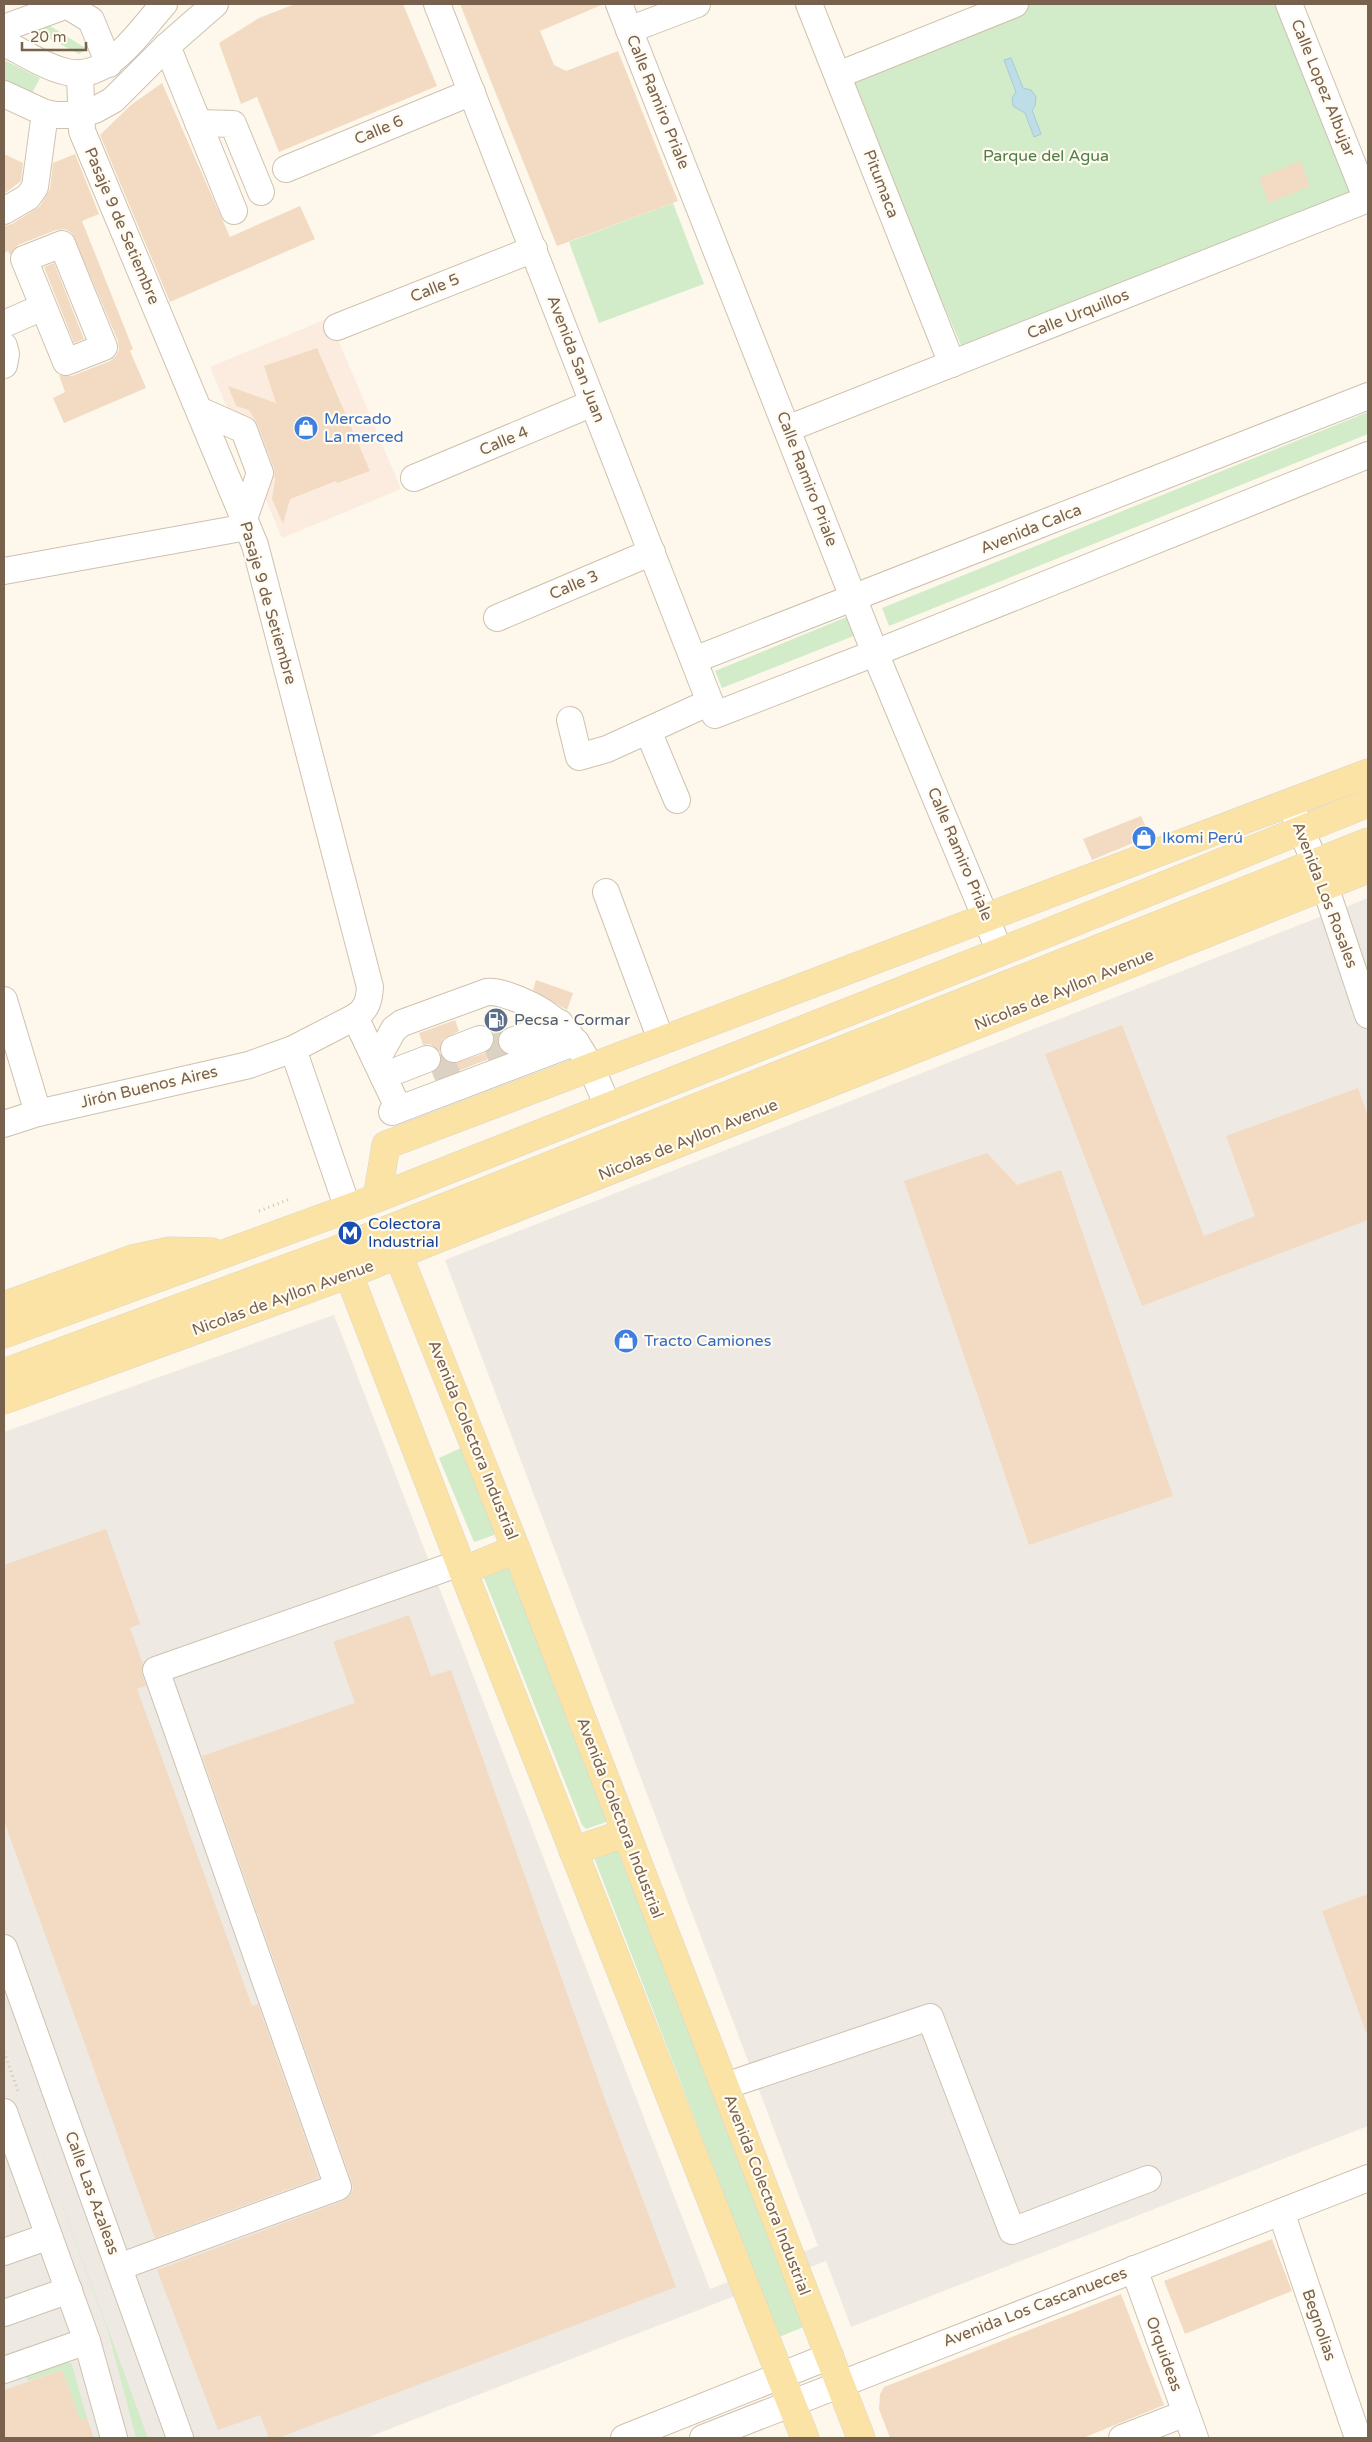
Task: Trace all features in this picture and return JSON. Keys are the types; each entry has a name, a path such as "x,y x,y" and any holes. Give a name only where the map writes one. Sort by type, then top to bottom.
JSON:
{"main road":[{"path":"377,1198 386,1145 1368,773"},
{"path":"4,1334 377,1198 1302,832 1368,803"},
{"name":"Nicolas de Ayllon Avenue","path":"4,1400 399,1255 1320,874 1368,842"},
{"name":"Nicolas de Ayllon Avenue","path":"4,1373 339,1249 616,1139 1320,874 1368,869"},
{"path":"608,1107 616,1139"},
{"name":"Avenida Colectora Industrial","path":"377,1198 388,1230 516,1549 861,2438"},
{"path":"337,1212 339,1249 573,1851 806,2438"},
{"path":"4,1306 132,1260 170,1251 228,1252"},
{"path":"462,1567 516,1549"},
{"path":"573,1851 626,1833"}],"street":[{"path":"4,43 62,71 80,75 91,73 109,64 164,4"},
{"path":"4,94 45,113 56,115 82,114 99,108 113,100 167,46 215,4"},
{"name":"Avenida San Juan","path":"437,4 712,708"},
{"name":"Calle Ramiro Priale","path":"619,4 875,653 1000,952"},
{"path":"629,30 697,4"},
{"name":"Pitumaca","path":"809,4 952,364"},
{"path":"838,75 1015,4"},
{"name":"Calle Lopez Albujar","path":"1289,4 1368,200"},
{"path":"4,28 69,5 99,12 109,64"},
{"path":"167,46 234,211"},
{"name":"Pasaje 9 de Setiembre","path":"80,75 81,122 85,138 255,545 370,988 369,1001 363,1012 293,1049"},
{"name":"Calle 6","path":"286,169 472,92"},
{"path":"4,211 28,197 35,187 45,113"},
{"path":"198,123 233,124 261,192"},
{"name":"Calle Urquillos","path":"787,429 1368,200"},
{"name":"Calle 5","path":"337,327 534,250"},
{"path":"4,324 43,306"},
{"path":"4,346 6,354 4,365"},
{"name":"Avenida Calca","path":"694,660 854,599 1368,396"},
{"name":"Calle 4","path":"414,478 593,403"},
{"path":"570,720 578,757 607,749 648,731 712,708 875,653 1368,454"},
{"path":"4,571 246,523"},
{"name":"Calle 3","path":"497,618 652,552"},
{"path":"648,731 677,800"},
{"name":"Avenida Los Rosales","path":"1290,804 1320,874 1368,1015"},
{"path":"606,892 661,1040"},
{"path":"386,1145 387,1087 394,1029 402,1022 487,992 504,994 563,1028 592,1067 608,1107"},
{"path":"4,1000 38,1113"},
{"path":"355,1017 387,1087"},
{"path":"387,1087 563,1028"},
{"path":"512,1041 563,1028"},
{"path":"293,1049 337,1212"},
{"name":"Jirón Buenos Aires","path":"4,1124 38,1113 249,1065 293,1049"},
{"path":"459,1061 485,1051"},
{"path":"387,1087 432,1071"},
{"path":"119,2266 338,2187 156,1670 462,1567"},
{"name":"Calle Las Azaleas","path":"4,1948 180,2438"},
{"path":"725,2086 930,2017 1012,2230 1148,2179"},
{"path":"4,2112 10,2151 49,2236 69,2290 87,2341 114,2438"},
{"name":"Avenida Los Cascanueces","path":"703,2438 1368,2178"},
{"name":"Begnolias","path":"1281,2212 1358,2438"},
{"path":"4,2252 49,2236"},
{"name":"Orquideas","path":"1134,2269 1195,2438"},
{"path":"4,2313 69,2290"},
{"path":"4,2370 87,2341"},
{"path":"624,2438 830,2356"},
{"path":"1122,2438 1186,2413"}],"path":[{"path":"258,1211 290,1199"}],"shaded area":[{"name":"Mercado La merced","path":"329,318 401,489 282,538 210,367"},
{"path":"1368,898 1368,2126 851,2327 826,2261 366,2438 4,2438 4,1432 334,1315 710,2289 818,2246 445,1260"}],"green space":[{"name":"Parque del Agua","path":"1009,4 1279,4 1359,199 964,352 842,70"},
{"path":"47,24 87,49 79,54 33,30"},
{"path":"4,60 40,78 31,95 4,82"},
{"path":"673,203 704,284 599,323 569,242"},
{"path":"1368,412 1368,434 889,626 882,608"},
{"path":"849,616 856,635 722,688 715,671"},
{"path":"463,1447 495,1530 494,1535 474,1542 439,1458"},
{"path":"506,1559 608,1817 606,1822 586,1829 582,1825 482,1573"},
{"path":"616,1841 806,2326 779,2337 593,1855"},
{"path":"4,2046 148,2438 136,2438 108,2331"},
{"path":"67,2361 72,2365 87,2418 80,2420 62,2370 28,2381 26,2375"}],"water":[{"path":"1011,58 1023,88 1031,90 1036,97 1035,106 1032,110 1041,134 1034,137 1025,113 1013,106 1012,98 1016,92 1004,60"}],"building":[{"path":"295,4 403,4 437,86 279,152 257,97 241,104 219,43 259,18"},
{"path":"460,4 604,4 540,31 554,65 566,71 618,51 678,201 557,246"},
{"path":"162,83 230,237 300,206 315,239 170,302 100,135 131,105"},
{"path":"4,154 23,163 21,181 4,194"},
{"path":"75,154 99,214 82,221 133,349 130,351 146,388 64,423 53,398 65,392 59,375 72,376 110,361 119,350 118,341 72,233 65,229 56,230 18,245 10,255 8,251 4,253 4,226 12,224 40,206 50,189 53,163"},
{"path":"1300,161 1310,186 1269,203 1259,178"},
{"path":"54,263 84,339 74,343 44,267"},
{"path":"317,348 370,471 337,483 336,481 290,499 283,524 272,499 275,480 274,468 258,425 249,410 236,406 228,386 276,403 264,366"},
{"path":"1141,816 1150,836 1092,860 1083,839"},
{"path":"536,980 573,993 567,1010 533,990"},
{"path":"455,1020 459,1031 443,1039 440,1052 430,1044 423,1045 419,1033"},
{"path":"504,1022 506,1027 500,1032 497,1039 498,1047 504,1053 435,1080 432,1073 439,1068 441,1056 452,1064 485,1053 491,1049 495,1042 494,1034 490,1028"},
{"path":"1122,1025 1204,1236 1255,1216 1226,1136 1358,1088 1368,1116 1368,1220 1142,1306 1045,1054"},
{"path":"987,1153 1017,1185 1061,1170 1173,1496 1029,1545 904,1181"},
{"path":"106,1529 140,1624 130,1628 143,1664 142,1674 146,1686 137,1689 252,2006 258,2004 319,2178 155,2238 4,1821 4,1565"},
{"path":"409,1615 431,1676 451,1670 606,2102 676,2287 278,2438 269,2438 260,2415 218,2430 157,2270 343,2201 350,2196 353,2189 202,1756 355,1703 333,1642"},
{"path":"1368,1894 1368,2032 1366,2032 1322,1911"},
{"path":"1272,2239 1292,2291 1185,2334 1164,2281"},
{"path":"1121,2294 1164,2405 1083,2438 890,2438 879,2409 880,2394 884,2387"},
{"path":"62,2370 80,2420 87,2418 94,2438 4,2438 4,2390"}],"tunnel":[{"path":"485,1051 512,1041"},
{"path":"432,1072 459,1061"}],"place":[{"name":"Mercado La merced","path":"306,428"},
{"name":"Ikomi Perú","path":"1144,838"},
{"name":"Pecsa - Cormar","path":"496,1020"},
{"name":"Colectora Industrial","path":"350,1233"},
{"name":"Tracto Camiones","path":"626,1341"}]}
